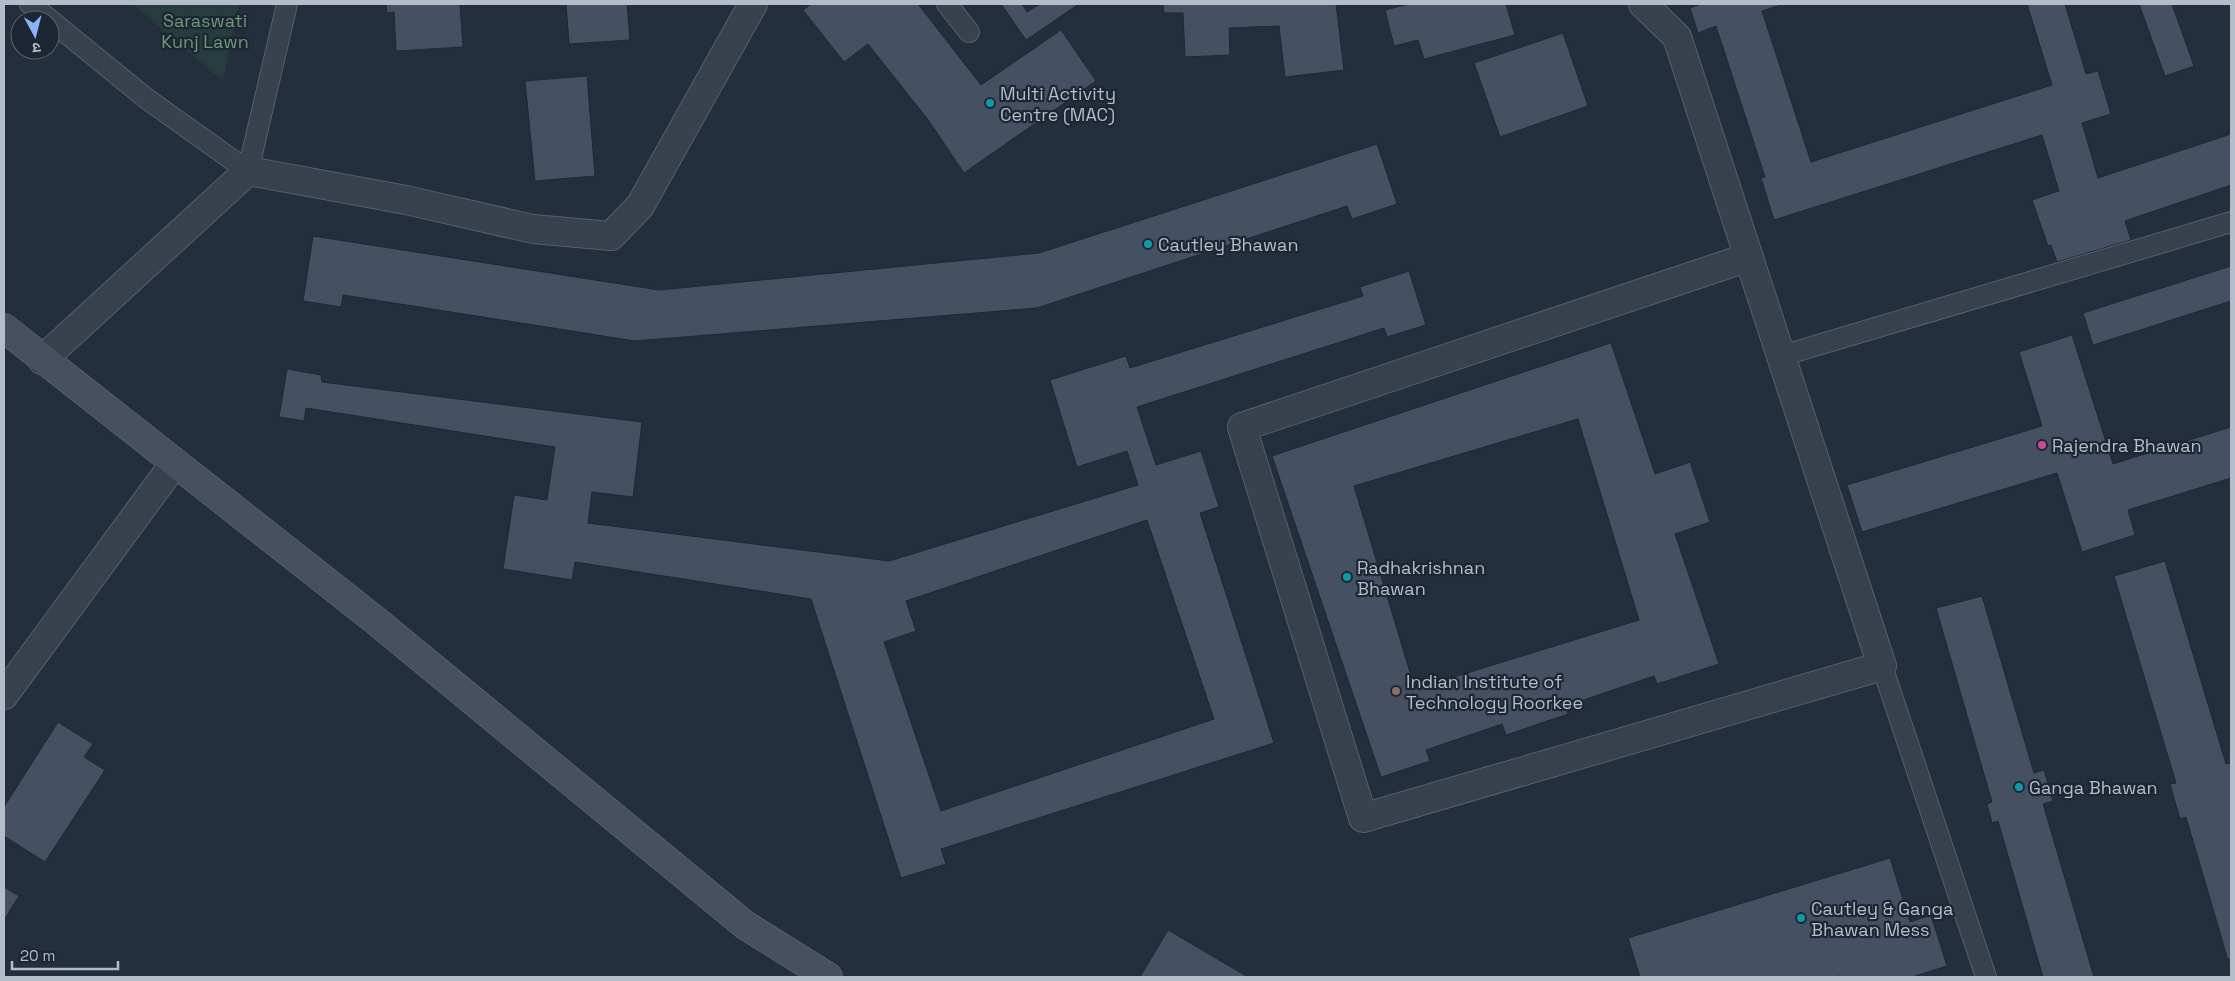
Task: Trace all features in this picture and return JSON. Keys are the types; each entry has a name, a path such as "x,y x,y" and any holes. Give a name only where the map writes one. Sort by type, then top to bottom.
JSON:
{"street":[{"path":"42,360 248,171 406,200 533,229 611,236 640,206 753,4"},
{"path":"1643,4 1677,37 1749,257 1882,666 1363,818 1242,427 1749,257"},
{"path":"4,328 174,464 375,620 745,925 828,977"},
{"path":"4,695 174,464"}],"lane":[{"path":"60,28 147,99 248,171 287,4"},
{"path":"947,4 969,32"},
{"path":"1781,356 2231,222"},
{"path":"1882,666 1986,977"}],"green space":[{"name":"Saraswati Kunj Lawn","path":"133,4 239,4 223,81"}],"building":[{"path":"386,4 460,4 463,47 396,51 394,12 387,13"},
{"path":"566,4 627,4 630,40 569,44"},
{"name":"Multi Activity Centre (MAC)","path":"811,4 918,4 981,85 1061,30 1096,81 964,173 929,121 868,44 844,62 803,10"},
{"name":"Multi Activity Centre (MAC)","path":"1001,4 1022,4 1027,12 1040,4 1079,4 1026,40"},
{"path":"1163,4 1336,4 1344,70 1285,77 1279,26 1229,28 1230,55 1185,57 1183,13 1164,13"},
{"path":"1409,4 1506,4 1515,35 1424,59 1418,40 1394,46 1385,10"},
{"path":"1701,4 1784,4 1762,11 1811,162 2052,85 2027,4 2065,4 2086,74 2098,71 2111,114 2082,123 2098,178 2231,134 2231,185 2125,221 2131,240 2057,262 2051,245 2048,246 2032,200 2059,191 2042,135 1774,220 1761,178 1765,177 1716,26 1698,33 1690,8"},
{"path":"2139,4 2172,4 2194,66 2165,76"},
{"path":"1563,33 1588,106 1500,137 1474,63"},
{"path":"587,76 595,176 535,181 525,81"},
{"name":"Cautley Bhawan","path":"1377,144 1397,204 1352,219 1347,206 1037,308 635,341 343,295 341,307 303,301 313,236 659,290 1039,253"},
{"path":"2231,266 2231,301 2093,345 2083,313"},
{"path":"1409,271 1426,325 1387,337 1384,328 1137,407 1156,465 1201,451 1219,507 1200,513 1274,743 941,849 946,864 901,878 811,599 575,562 572,580 503,569 514,495 547,500 555,447 306,408 304,421 279,417 287,369 321,375 322,382 642,422 633,497 592,492 588,523 889,561 1138,485 1127,451 1077,467 1050,380 1126,356 1130,368 1363,296 1360,287","holes":["1147,520 1214,719 941,811 884,642 916,631 906,601"]},
{"name":"Rajendra Bhawan","path":"2072,335 2113,464 2231,427 2231,478 2128,510 2135,535 2082,552 2057,473 1862,532 1847,485 2042,426 2019,352"},
{"name":"Radhakrishnan Bhawan","path":"1611,343 1655,474 1690,462 1710,522 1675,534 1719,664 1657,684 1654,676 1566,706 1568,714 1506,735 1502,724 1426,750 1430,761 1381,777 1272,456","holes":["1578,419 1639,620 1415,689 1354,486"]},
{"name":"Ganga Bhawan","path":"2165,561 2226,764 2231,763 2231,959 2228,960 2186,817 2180,819 2170,784 2176,783 2114,576"},
{"name":"Ganga Bhawan","path":"1982,596 2034,773 2044,770 2053,801 2043,804 2094,977 2043,977 1998,821 1992,823 1987,804 1992,802 1936,608"},
{"path":"58,722 93,744 84,757 105,770 45,862 4,836 4,807"},
{"name":"Cautley & Ganga Bhawan Mess","path":"1890,858 1910,922 1931,915 1947,966 1912,977 1640,977 1628,938"},
{"path":"4,887 19,896 4,920"},
{"path":"1168,930 1248,977 1140,977"}],"place":[{"name":"Multi Activity Centre (MAC)","path":"990,103"},
{"name":"Cautley Bhawan","path":"1148,244"},
{"name":"Rajendra Bhawan","path":"2042,445"},
{"name":"Radhakrishnan Bhawan","path":"1347,577"},
{"name":"Indian Institute of Technology Roorkee","path":"1396,691"},
{"name":"Ganga Bhawan","path":"2019,787"},
{"name":"Cautley & Ganga Bhawan Mess","path":"1801,918"}]}
